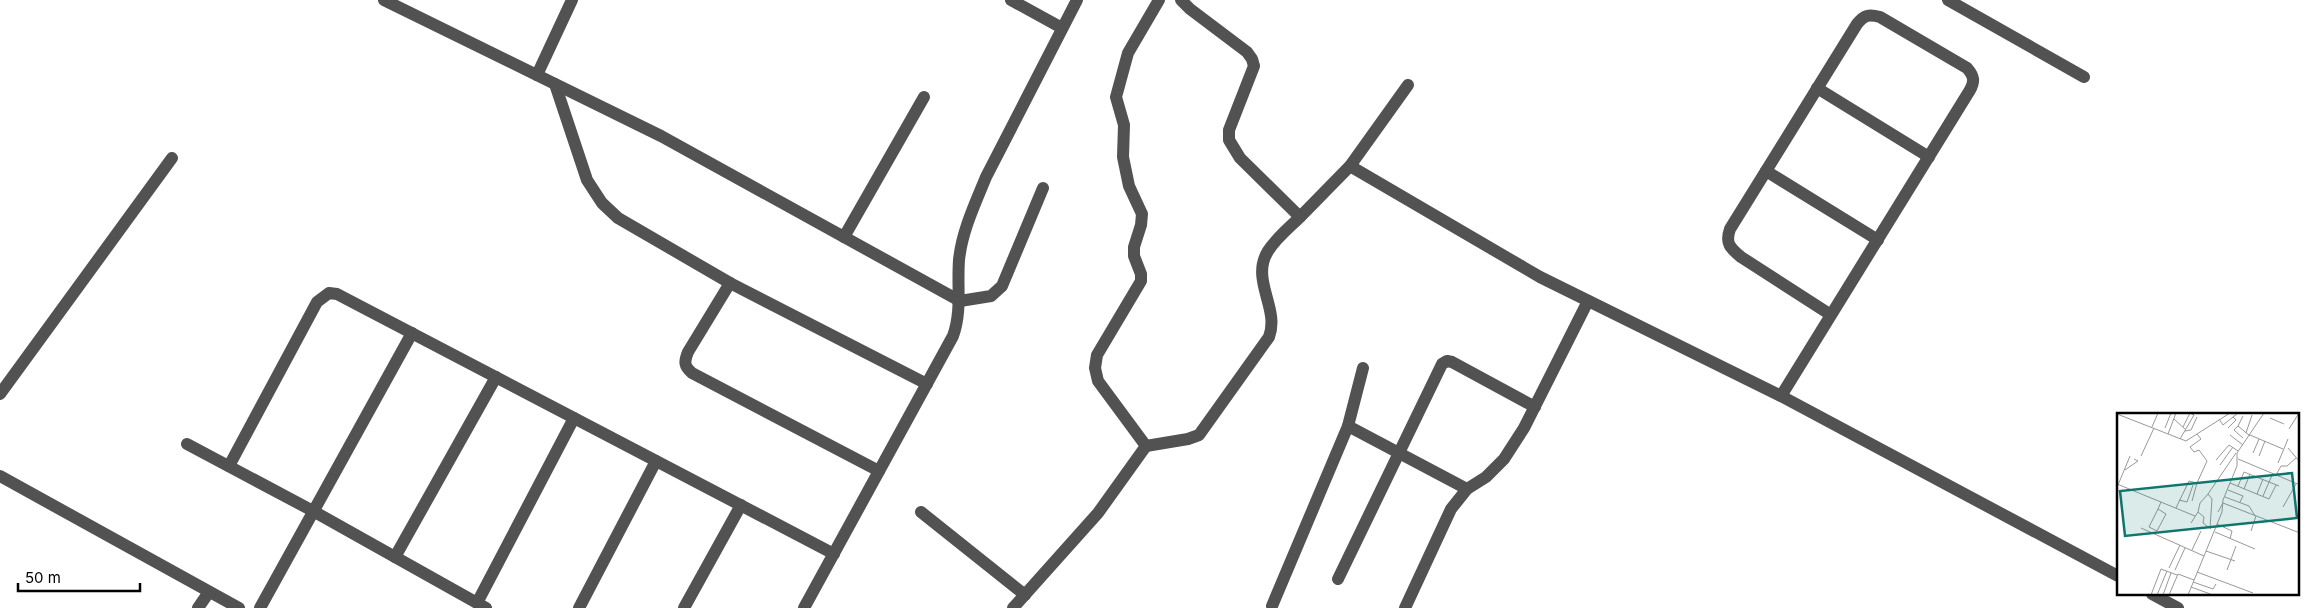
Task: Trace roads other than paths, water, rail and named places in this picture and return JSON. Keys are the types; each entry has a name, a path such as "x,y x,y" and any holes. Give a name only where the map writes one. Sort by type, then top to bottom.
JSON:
{"street":[{"path":"384,0 661,136 960,301 991,296 1002,286 1043,188"},
{"path":"537,75 572,0"},
{"path":"1011,0 1062,28"},
{"path":"804,608 953,336 958,322 960,301 959,261 964,235 974,205 986,177 1077,0"},
{"path":"1146,446 1098,381 1094,368 1097,355 1141,281 1141,274 1134,256 1134,247 1141,225 1142,214 1130,186 1124,157 1124,125 1116,97 1128,53 1159,0"},
{"path":"1181,0 1247,52 1252,59 1254,66 1229,130 1229,140 1240,158 1300,217"},
{"path":"1948,0 2084,77"},
{"path":"1781,396 1878,240 1974,83 1973,74 1967,68 1872,14 1862,17 1857,24 1726,238 1729,248 1831,315"},
{"path":"555,84 587,180 602,202 618,218 730,283 927,384"},
{"path":"1013,608 1098,512 1146,446 1188,439 1199,435 1269,337 1273,317 1262,278 1262,265 1268,251 1350,166 1408,85"},
{"path":"1817,88 1929,157"},
{"path":"844,237 924,97"},
{"path":"0,394 172,158"},
{"path":"1350,166 1540,277 1781,396 2117,575"},
{"path":"1766,171 1878,240"},
{"path":"730,283 688,352 684,361 686,367 692,373 879,471"},
{"path":"230,466 317,302 329,293 337,294 834,554"},
{"path":"1405,608 1450,509 1467,489 1486,477 1504,459 1524,428 1588,301"},
{"path":"260,608 412,333"},
{"path":"1338,579 1442,364 1447,361 1452,362 1535,407"},
{"path":"1273,607 1348,426 1363,368"},
{"path":"395,557 496,377"},
{"path":"187,444 313,510 481,605 574,418"},
{"path":"1348,426 1467,489"},
{"path":"579,608 656,461"},
{"path":"0,476 239,608"},
{"path":"684,608 741,505"},
{"path":"921,512 1025,595"},
{"path":"198,608 210,592"},
{"path":"2156,596 2178,608"}]}
